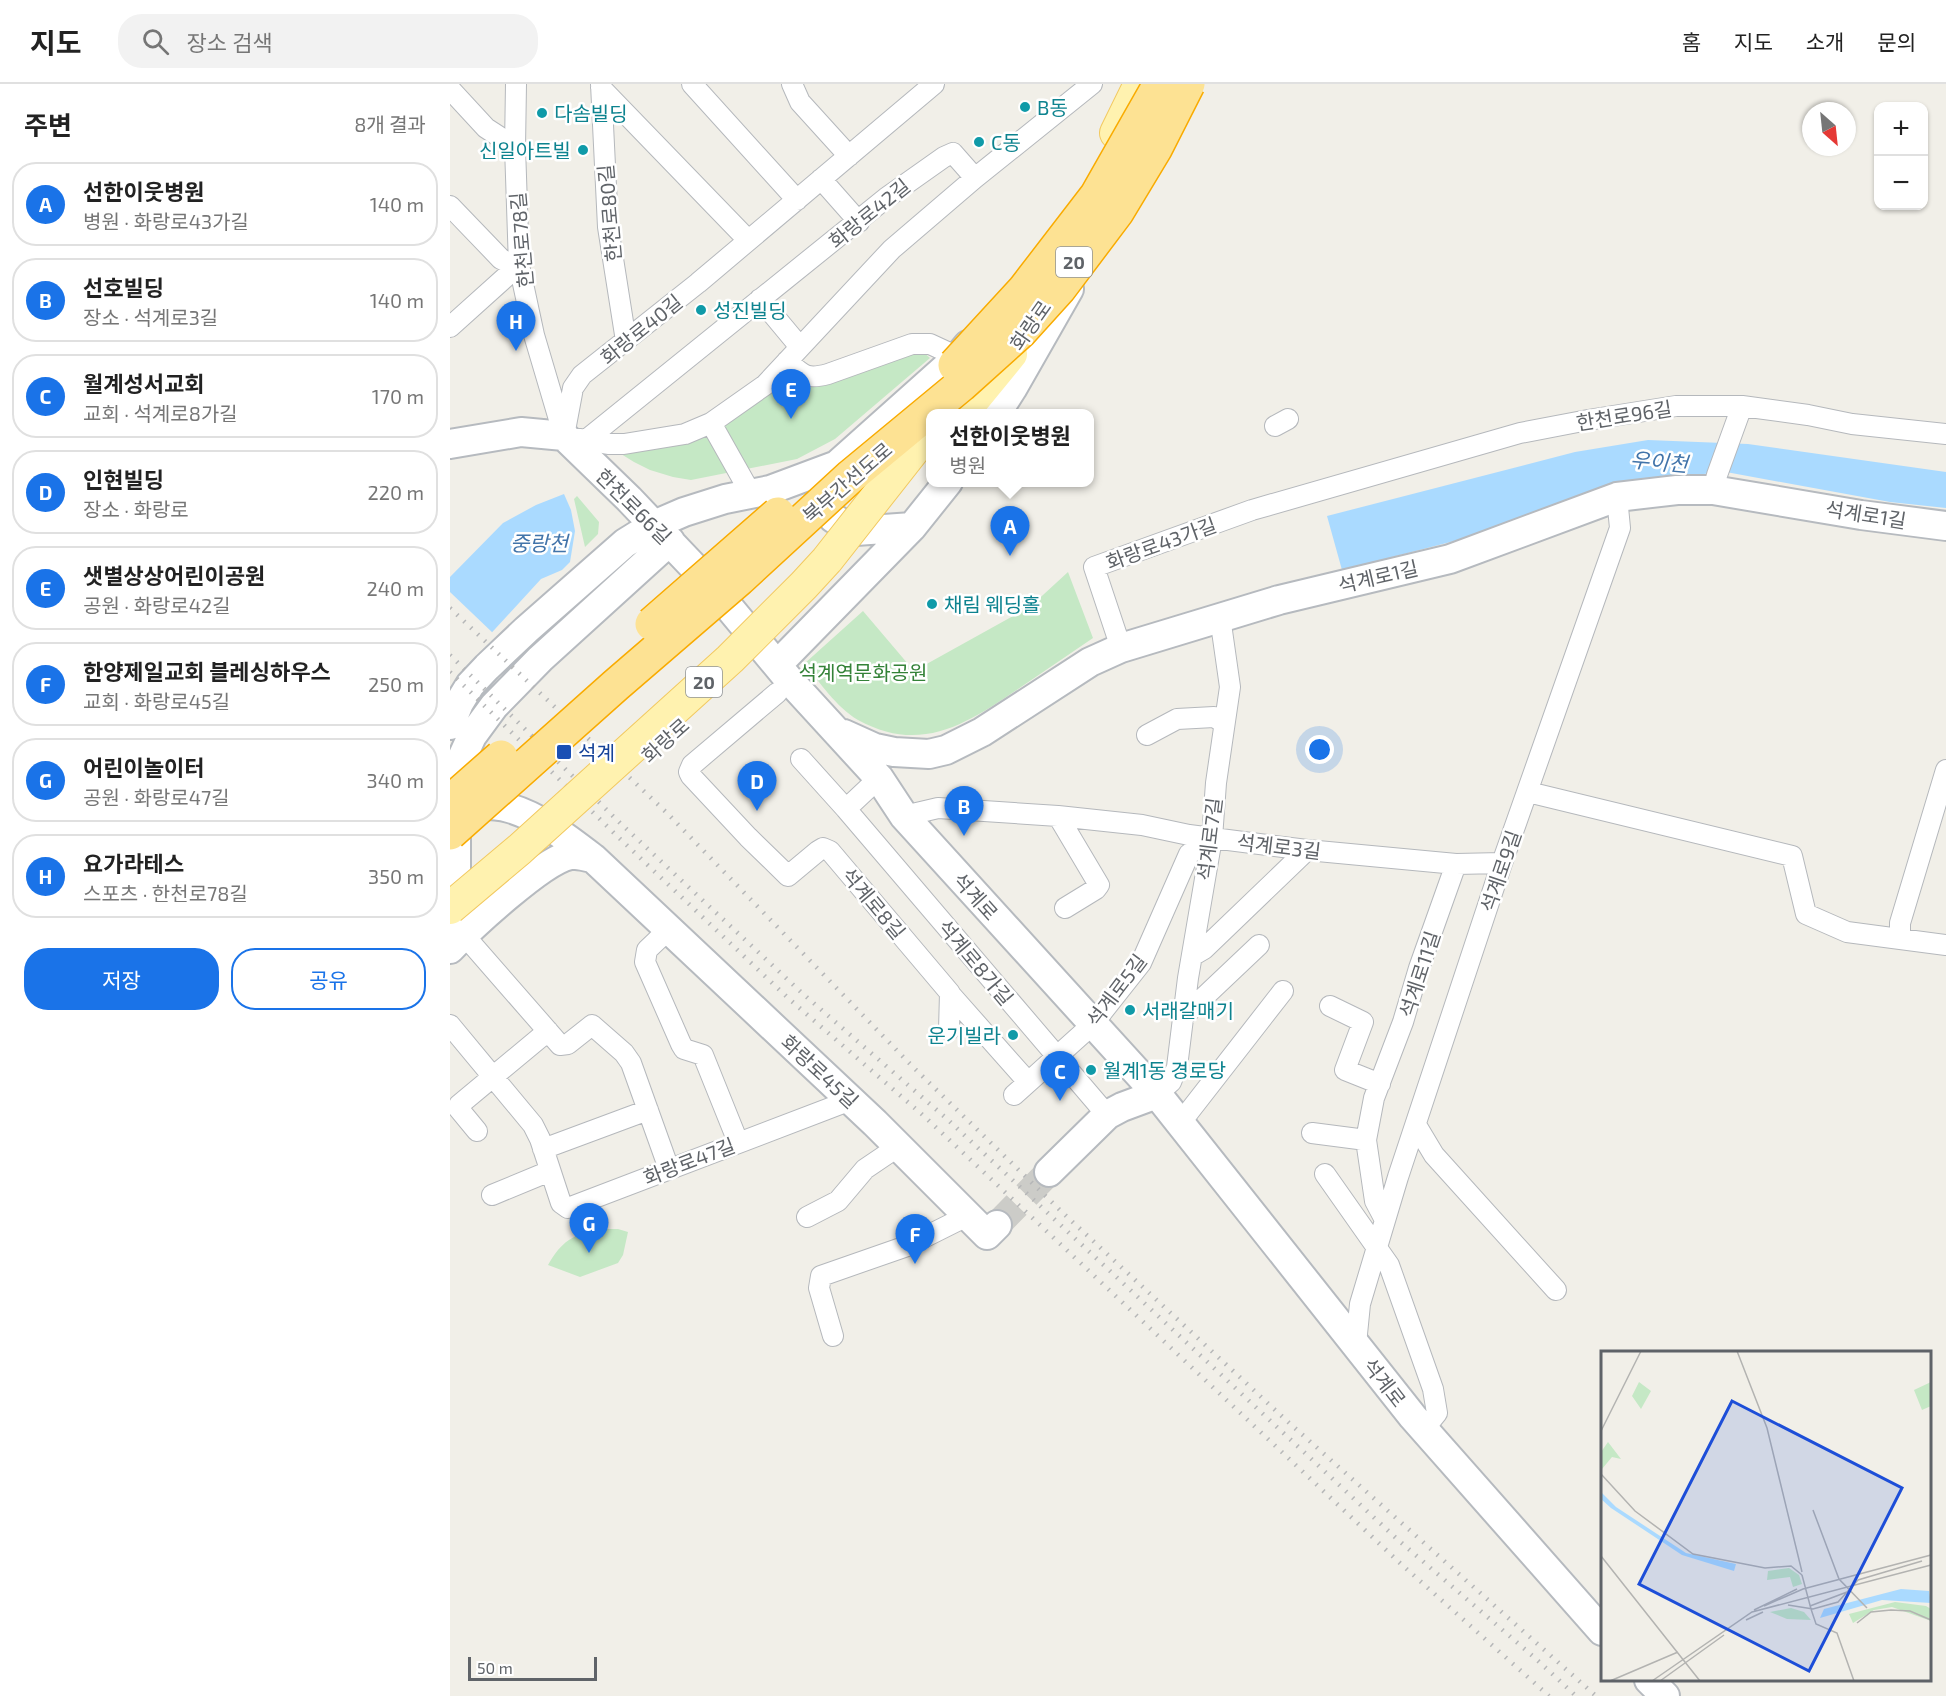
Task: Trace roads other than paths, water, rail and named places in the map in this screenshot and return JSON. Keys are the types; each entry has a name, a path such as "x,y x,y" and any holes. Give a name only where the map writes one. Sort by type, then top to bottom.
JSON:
{"highway":[{"name":"북부간선도로","path":"452,810 782,510 950,370 1024,290 1097,195 1160,84"},
{"name":"북부간선도로","path":"932,409 1021,331 1059,289 1117,212 1155,149 1188,84"},
{"name":"북부간선도로","path":"452,810 616,685 739,579 851,476 926,414"}],"main road":[{"name":"화랑로","path":"948,409 1005,350 1066,236 1140,84"},
{"name":"화랑로","path":"965,409 1005,350 1134,174 1181,84"},
{"name":"화랑로","path":"453,932 520,849 730,658 827,560 926,434"},
{"name":"화랑로","path":"453,932 782,633 821,589 926,457"}],"street":[{"name":"한천로78길","path":"516,84 515,147 519,265 539,355 575,438"},
{"path":"692,84 797,200"},
{"path":"792,84 800,102 849,156"},
{"path":"450,444 521,432 624,444 686,434 711,423 761,389 892,249 975,178 1092,84"},
{"path":"601,86 748,240"},
{"name":"한천로80길","path":"601,86 608,227 626,341"},
{"name":"화랑로40길","path":"575,438 571,396 577,381 797,200 926,86"},
{"path":"450,89 486,128 515,147"},
{"name":"화랑로42길","path":"575,438 760,299 859,222 886,198 951,153 956,155 975,178"},
{"name":"화랑로","path":"999,409 1134,174"},
{"name":"화랑로","path":"450,725 470,685 487,667 625,543 662,533 716,502 770,490 837,465 958,357 1051,244 1096,176"},
{"path":"821,179 859,222"},
{"path":"451,209 501,259 519,265"},
{"path":"450,327 519,265"},
{"path":"760,299 803,375 814,377 828,374 912,344 930,345 958,357"},
{"name":"한천로96길","path":"1309,493 1587,414 1676,406 1808,415 1852,424 1946,434"},
{"path":"1715,482 1741,410"},
{"path":"711,423 751,494"},
{"name":"한천로66길","path":"575,438 708,582 777,679"},
{"path":"837,465 824,478 823,502 833,518 855,531 912,527"},
{"name":"석계로1길","path":"836,730 874,748 894,752 929,754 946,750 982,732 1090,662 1121,648 1279,600 1450,559 1617,497 1677,490 1715,482 1861,515 1946,526"},
{"name":"화랑로","path":"788,876 748,837 689,772 692,765 777,679 945,487"},
{"name":"화랑로43가길","path":"1121,648 1094,567 1252,510 1309,493"},
{"name":"석계로9길","path":"1356,1344 1360,1304 1385,1220 1502,863 1620,528 1617,497"},
{"name":"화랑로","path":"453,932 456,902 452,810 461,760 472,736 494,706 662,533"},
{"name":"석계로7길","path":"1157,1094 1171,1082 1177,1067 1192,956 1212,838 1216,783 1230,687 1220,617"},
{"name":"석계로","path":"777,679 836,730 879,778 904,816 1157,1094 1424,1429 1601,1630"},
{"path":"1148,735 1177,719 1214,717 1224,723"},
{"name":"석계로8가길","path":"801,759 1107,1115"},
{"path":"1900,939 1900,923 1946,770"},
{"path":"846,809 879,778"},
{"path":"1528,792 1791,856 1806,914 1847,932 1946,945"},
{"name":"화랑로45길","path":"452,810 507,807 538,820 565,836 593,858 987,1230"},
{"name":"석계로3길","path":"904,816 938,808 1058,816 1142,825 1212,838 1307,850 1456,864 1502,863"},
{"path":"1058,816 1099,885 1065,908"},
{"name":"석계로5길","path":"1021,1088 1092,1025 1141,963 1189,854 1212,838"},
{"name":"석계로8길","path":"788,876 818,850 823,848 830,851 950,994 1021,1088"},
{"path":"1192,956 1204,949 1307,850"},
{"path":"593,858 571,855 554,861 453,932 559,1044 563,1046 588,1026 594,1026 628,1058 669,1169"},
{"name":"석계로11길","path":"1385,1220 1375,1201 1366,1140 1374,1098 1403,1022 1419,968 1456,864"},
{"path":"669,929 647,950 645,962 681,1044 684,1048 703,1055 738,1142"},
{"path":"1184,1016 1259,945"},
{"path":"1181,1122 1283,991"},
{"path":"949,1030 950,994"},
{"path":"1330,1005 1363,1022 1345,1070 1380,1084"},
{"name":"화랑로47길","path":"450,1026 533,1125 561,1203 565,1207 571,1208 851,1100"},
{"path":"477,1131 458,1107 548,1031"},
{"path":"1049,1172 1107,1115 1157,1094"},
{"path":"543,1149 648,1110"},
{"path":"1416,1125 1434,1155 1556,1290"},
{"path":"1312,1133 1366,1140"},
{"path":"807,1218 833,1205 865,1169 899,1146"},
{"path":"492,1195 550,1171"},
{"path":"1325,1174 1389,1265 1433,1389 1437,1413 1424,1429"},
{"name":"화랑로45길","path":"833,1336 819,1288 821,1276 907,1246 987,1230"},
{"path":"1650,1681 1665,1696"}],"water":[{"name":"우이천","path":"1648,440 1748,444 1946,472 1946,508 1890,502 1726,472 1636,480 1489,532 1342,570 1327,516 1575,452"},
{"name":"중랑천","path":"564,494 571,510 575,531 570,562 562,570 541,579 450,678 450,577 503,523 536,505"}],"tunnel":[{"path":"997,1225 1049,1172"}],"railway":[{"path":"450,608 667,813 913,1067 1063,1213 1287,1421 1596,1696"},
{"path":"450,655 620,823 802,993 946,1118 1397,1539 1576,1696"},
{"path":"450,672 616,835 788,998 925,1117 1401,1564 1549,1696"}],"place":[{"name":"B동","path":"1025,107"},
{"name":"다솜빌딩","path":"542,113"},
{"name":"C동","path":"979,142"},
{"name":"신일아트빌","path":"583,150"},
{"name":"성진빌딩","path":"701,310"},
{"name":"요가라테스","path":"516,351"},
{"name":"샛별상상어린이공원","path":"791,419"},
{"name":"선한이웃병원","path":"1010,556"},
{"name":"채림 웨딩홀","path":"932,604"},
{"name":"석계","path":"564,752"},
{"name":"인현빌딩","path":"757,811"},
{"name":"선호빌딩","path":"964,836"},
{"name":"서래갈매기","path":"1130,1010"},
{"name":"운기빌라","path":"1013,1035"},
{"name":"월계1동 경로당","path":"1091,1070"},
{"name":"월계성서교회","path":"1060,1101"},
{"name":"어린이놀이터","path":"589,1253"},
{"name":"한양제일교회 블레싱하우스","path":"915,1264"}],"park label":[{"name":"석계역문화공원","path":"863,672"}]}
